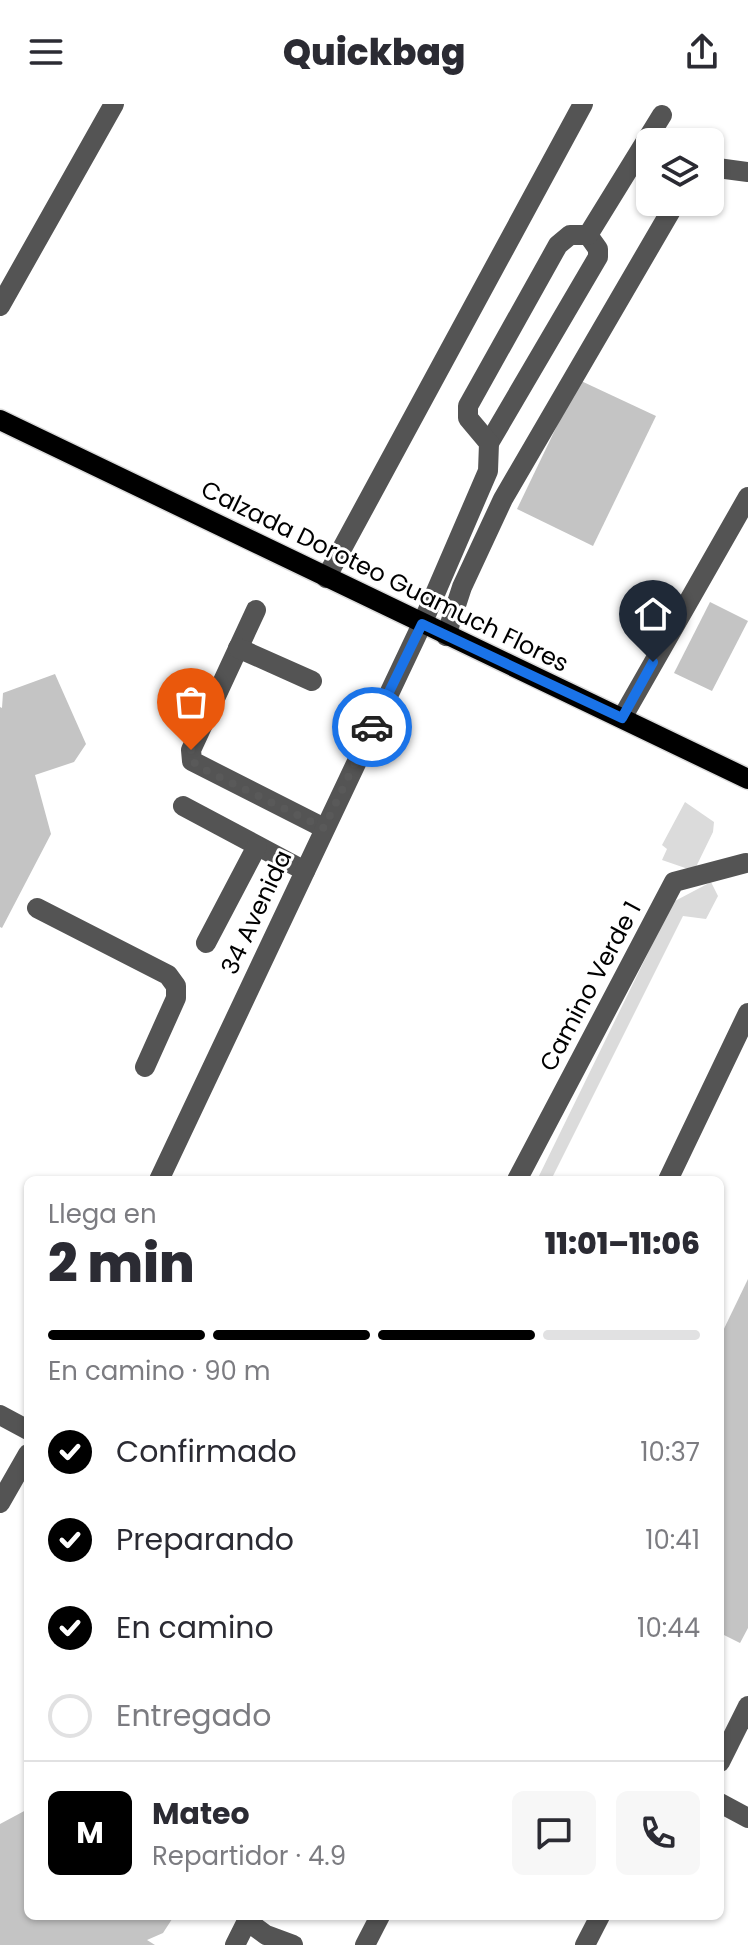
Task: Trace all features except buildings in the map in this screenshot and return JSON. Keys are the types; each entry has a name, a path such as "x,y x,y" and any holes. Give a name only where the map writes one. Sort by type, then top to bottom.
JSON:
{"main road":[{"name":"Calzada Doroteo Guamuch Flores","path":"0,420 748,779"}],"street":[{"path":"0,306 114,104"},
{"path":"326,578 583,104"},
{"path":"588,235 662,115"},
{"path":"724,169 748,172"},
{"path":"446,636 462,587 503,499 668,216"},
{"path":"570,235 588,235 598,249 598,257 489,443 468,418 468,406 558,245 570,235"},
{"name":"34 Avenida","path":"161,1176 422,624 488,471 489,443"},
{"path":"622,718 748,497"},
{"path":"256,610 191,750 192,761 324,828"},
{"path":"238,648 312,681"},
{"path":"183,806 305,871"},
{"path":"206,943 257,846"},
{"name":"Camino Verde 1","path":"519,1176 674,882 747,863"},
{"path":"37,908 168,975 176,986 176,998 145,1067"},
{"path":"670,1176 748,1013"},
{"path":"0,1415 24,1428"},
{"path":"0,1503 24,1461"},
{"path":"724,1754 748,1706"},
{"path":"724,1805 748,1818"},
{"path":"235,1945 248,1920"},
{"path":"249,1920 266,1935 293,1945"},
{"path":"365,1945 378,1920"},
{"path":"585,1945 598,1920"}],"shaded area":[{"path":"685,802 714,822 713,832 694,871 662,860 667,849 662,845"},
{"path":"711,882 718,896 706,919 683,916 553,1176 539,1176 673,902"}],"way so far":[{"path":"191,750 192,761 205,770 324,828 372,727"}],"route":[{"path":"372,727 422,624 622,718 653,662"}]}
